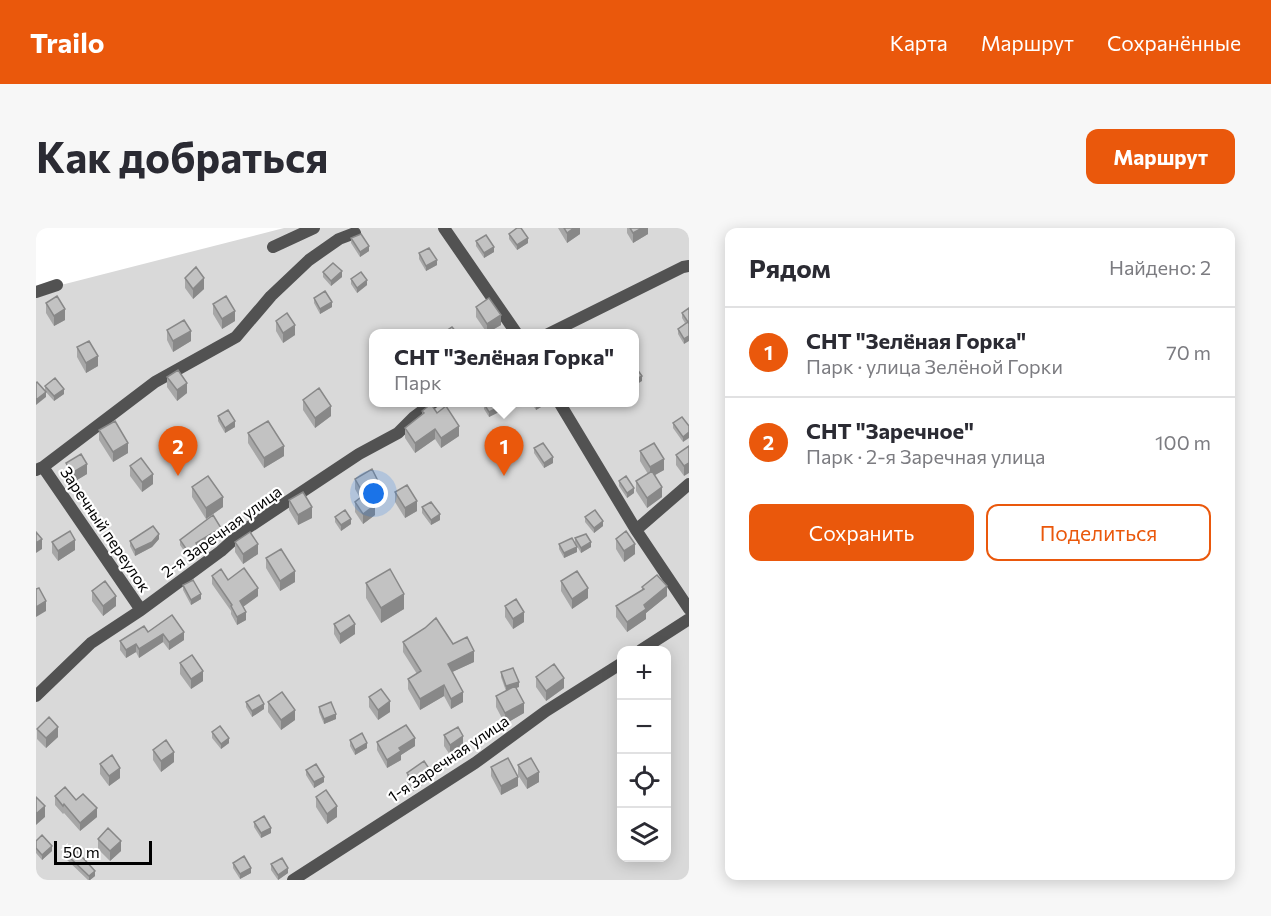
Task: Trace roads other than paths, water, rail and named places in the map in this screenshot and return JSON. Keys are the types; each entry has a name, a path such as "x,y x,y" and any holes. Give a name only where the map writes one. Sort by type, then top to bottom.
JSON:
{"street":[{"path":"273,247 314,228"},
{"path":"444,228 514,329"},
{"path":"40,468 155,382 236,337 271,296 309,260 339,239 355,233"},
{"path":"556,329 689,266"},
{"path":"36,292 57,285"},
{"name":"2-я Заречная улица","path":"36,696 91,643 141,610 220,552 243,531 359,454 398,433 427,407"},
{"path":"562,407 636,530 689,609"},
{"name":"Заречный переулок","path":"40,468 141,610"},
{"path":"636,530 689,484"},
{"path":"648,646 689,619"},
{"name":"1-я Заречная улица","path":"293,880 475,763 546,711 617,666"}],"place":[{"name":"СНТ \"Заречное\"","path":"178,476"},
{"name":"СНТ \"Зелёная Горка\"","path":"504,476"}]}
